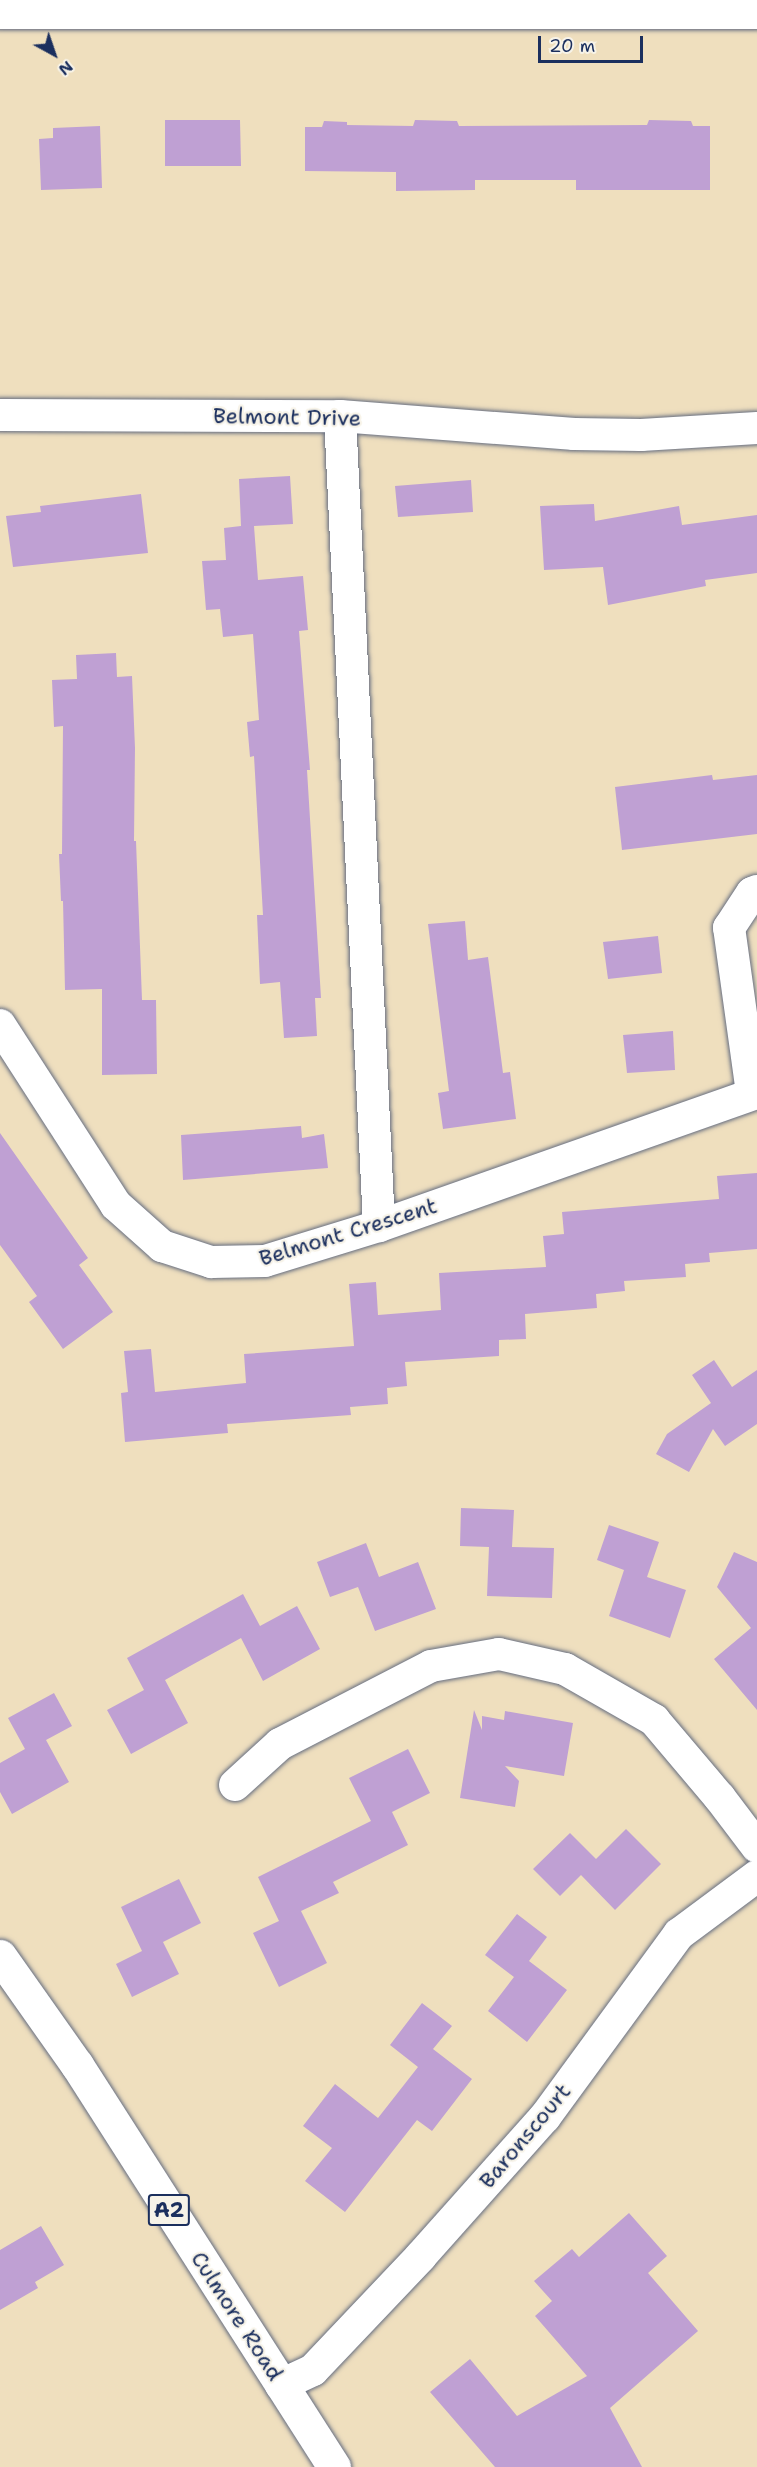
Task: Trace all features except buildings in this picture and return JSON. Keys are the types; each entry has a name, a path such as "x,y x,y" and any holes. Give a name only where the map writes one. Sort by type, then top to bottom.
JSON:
{"highway":[{"name":"Culmore Road","path":"0,1956 77,2065 333,2467"}],"street":[{"path":"0,13 757,13"},
{"name":"Belmont Drive","path":"0,415 340,416 574,434 641,435 757,428"},
{"path":"340,416 379,1226"},
{"path":"754,1093 729,928 752,893 757,891"},
{"name":"Belmont Crescent","path":"0,1026 116,1205 162,1246 211,1262 265,1261 379,1226 754,1093"},
{"path":"235,1785 280,1744 431,1666 500,1654 565,1669 654,1720 757,1846"},
{"name":"Baronscourt","path":"281,2385 313,2370 421,2256 545,2117 679,1934 757,1876"}]}
